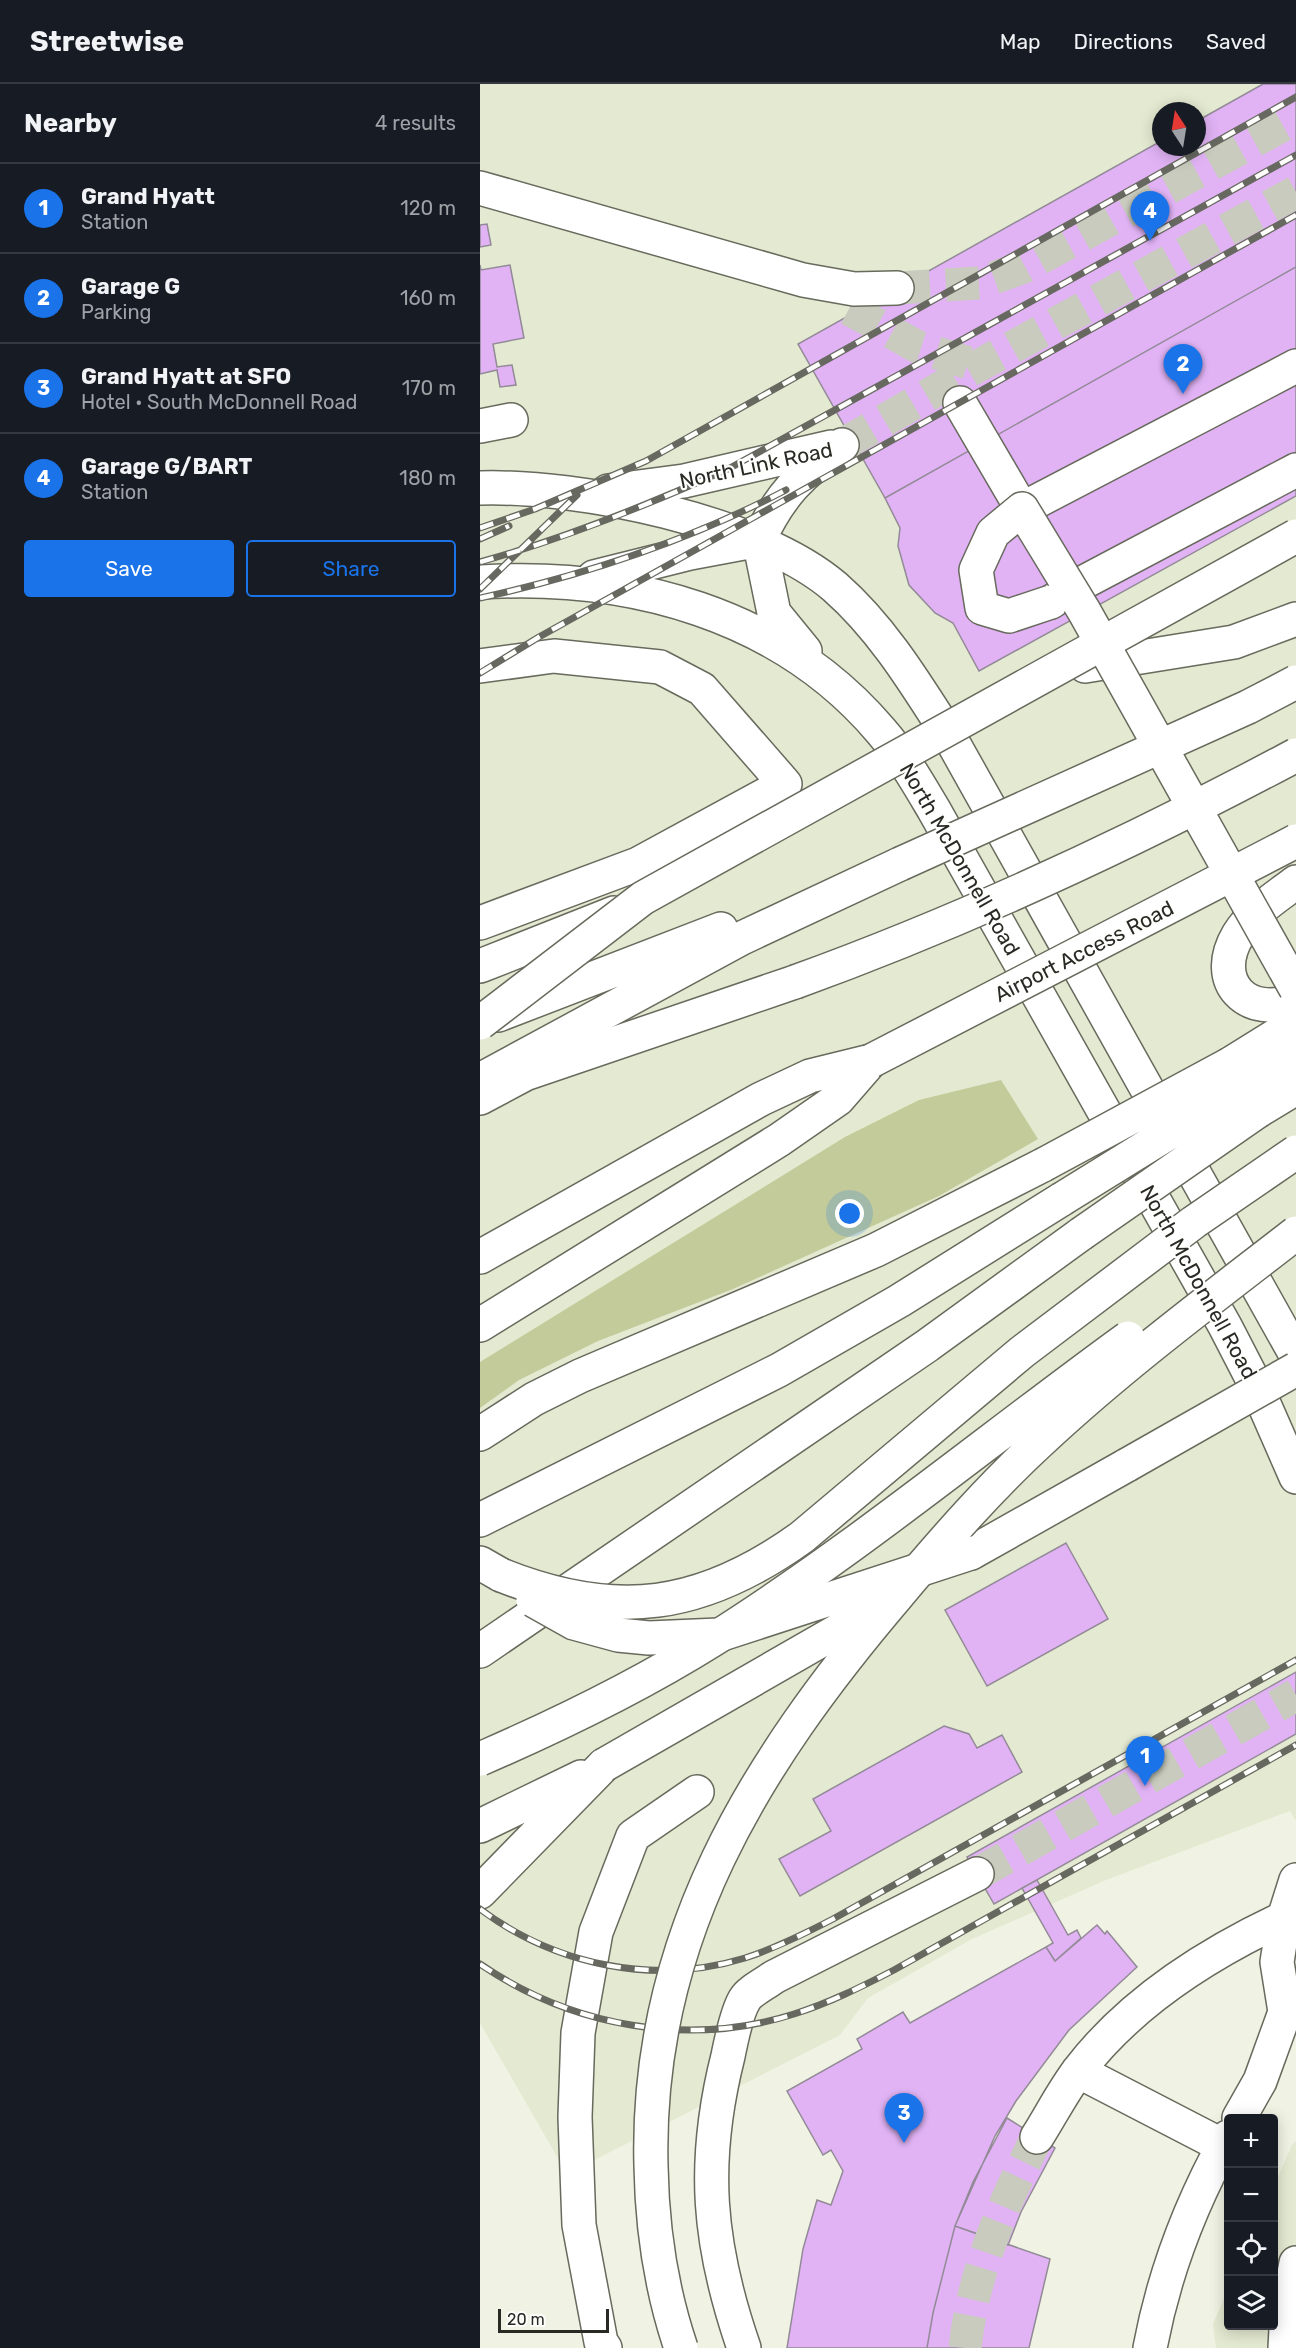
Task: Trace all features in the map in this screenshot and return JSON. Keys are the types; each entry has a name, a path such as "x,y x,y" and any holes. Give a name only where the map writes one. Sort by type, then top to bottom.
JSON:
{"main road":[{"path":"480,188 803,280 854,289 897,288"},
{"path":"803,280 849,309"},
{"path":"1296,366 1022,509 993,533 976,570 982,608 1009,616 1052,602 1071,589 1296,470"},
{"path":"960,403 1071,589 1296,989"},
{"name":"North Link Road","path":"557,492 642,489 842,445 813,466 783,496 759,540"},
{"path":"480,488 557,492 688,518 759,540 792,557 836,588 880,635 913,680 968,767 1296,1355"},
{"path":"480,966 585,926 643,898 1296,536"},
{"path":"572,581 690,553 759,540"},
{"path":"759,540 774,613 837,686"},
{"name":"North McDonnell Road","path":"480,582 572,581 650,594 720,616 786,649 837,686 882,732 934,810 1243,1358 1296,1477"},
{"path":"1055,671 1234,642 1296,619"},
{"path":"480,666 554,656 660,667 702,689 785,784 638,864 480,924"},
{"path":"480,1080 700,959 900,864 1248,707 1296,682"},
{"path":"480,1098 525,1074 718,1009 945,925 1093,859 1296,754"},
{"name":"Airport Access Road","path":"871,1061 1296,841"},
{"path":"480,1022 679,944 900,864"},
{"path":"1296,882 1251,917 1237,937 1229,956 1228,972 1238,992 1258,1006 1286,1004 1296,999"},
{"path":"480,1022 643,898"},
{"path":"480,1651 910,1357 1080,1234 1244,1087 1296,1023"},
{"path":"480,1520 711,1405 843,1334 1296,1055"},
{"path":"480,1257 761,1100 810,1076 871,1061"},
{"path":"480,1325 779,1140 838,1099 871,1061"},
{"path":"480,1434 534,1399 580,1376 848,1263 969,1205 1043,1165 1244,1087 1296,1088"},
{"path":"490,1569 539,1590 578,1599 618,1603 660,1600 699,1592 735,1578 771,1559 802,1537 1031,1345 1194,1222 1296,1152"},
{"path":"480,1759 590,1709 713,1639 852,1544 1146,1325 1296,1228"},
{"path":"681,2348 663,2285 655,2233 650,2148 655,2060 663,2014 690,1922 742,1812 801,1720 840,1667 923,1565 988,1493 1043,1438 1113,1376 1296,1233"},
{"path":"480,1826 604,1765 1296,1369"},
{"path":"490,1569 536,1602 574,1623 618,1635 679,1638 719,1635 971,1553"},
{"path":"480,1892 604,1765"},
{"path":"605,2348 601,2342 579,2225 575,2117 578,2032 596,1932 633,1836 697,1792"},
{"path":"744,2348 730,2308 717,2255 710,2205 710,2158 722,2079 745,1998 774,1977 977,1874"},
{"path":"1241,2114 1260,2081 1291,2007 1277,1962 1284,1918 1296,1880"},
{"path":"1037,2137 1078,2071 1109,2037 1175,1980 1247,1935 1284,1918"},
{"path":"1078,2071 1224,2132"},
{"path":"1150,2348 1171,2263 1194,2206 1224,2146"},
{"path":"1285,2348 1287,2310 1296,2263"}],"shaded area":[{"path":"480,84 1296,84 1296,1821 1290,1811 1106,1880 972,1939 868,1998 840,2035 567,2174 480,2023"},
{"path":"1296,2141 1296,2348 1216,2348 1213,2324 1224,2298 1224,2330 1278,2330 1278,2177"}],"green space":[{"path":"1001,1080 1038,1139 939,1196 733,1289 598,1341 519,1380 480,1408 480,1362 845,1137 919,1100"}],"building":[{"path":"1263,84 1296,84 1296,267 885,498 798,344 1152,146 1152,156 1206,156 1206,116"},
{"path":"487,224 491,245 480,247 480,225"},
{"path":"480,265 481,270 510,265 524,338 493,344 497,367 512,365 516,385 500,387 497,370 480,374"},
{"path":"1296,267 1296,496 979,671 953,623 935,613 909,585 898,546 900,528 885,498"},
{"path":"1066,1543 1108,1619 987,1686 945,1610"},
{"path":"1296,1672 1296,1734 994,1904 967,1857"},
{"path":"944,1726 969,1734 977,1748 1002,1735 1022,1772 800,1896 779,1859 831,1831 813,1799"},
{"path":"1037,1880 1068,1935 1077,1930 1081,1938 1055,1961 1046,1947 1053,1943 1022,1888"},
{"path":"1097,1925 1105,1934 1107,1931 1137,1967 1069,2030 1016,2101 995,2136 955,2226 933,2313 927,2348 787,2348 803,2249 817,2200 831,2205 843,2171 831,2150 823,2155 787,2091 862,2049 857,2039 903,2012 910,2023 1046,1947 1055,1961"},
{"path":"1007,2118 1055,2148 1021,2212 1008,2245 955,2226 973,2182"},
{"path":"955,2226 1050,2259 1029,2348 927,2348 933,2313"}],"tunnel":[{"path":"897,288 979,283 1024,267 1296,118"},
{"path":"842,445 978,366 1296,192"},
{"path":"849,309 918,347 978,366"},
{"path":"977,1874 1296,1695"},
{"path":"965,2348 975,2293 991,2239 1037,2137"}],"railway":[{"path":"480,528 535,509 646,461 1296,97"},
{"path":"480,562 606,520 730,468 1296,155"},
{"path":"480,673 539,637 1296,215"},
{"path":"480,598 559,578 636,554 712,525 786,490"},
{"path":"480,589 577,495"},
{"path":"480,539 509,526"},
{"path":"480,1909 540,1944 606,1965 641,1970 676,1970 711,1966 745,1958 779,1945 833,1919 1296,1660"},
{"path":"480,1964 552,2003 591,2016 631,2025 672,2029 713,2029 754,2024 794,2014 832,2000 894,1970 1296,1745"}],"place":[{"name":"Garage G/BART","path":"1150,241"},
{"name":"Garage G","path":"1183,394"},
{"name":"Grand Hyatt","path":"1145,1786"},
{"name":"Grand Hyatt at SFO","path":"904,2143"}]}
